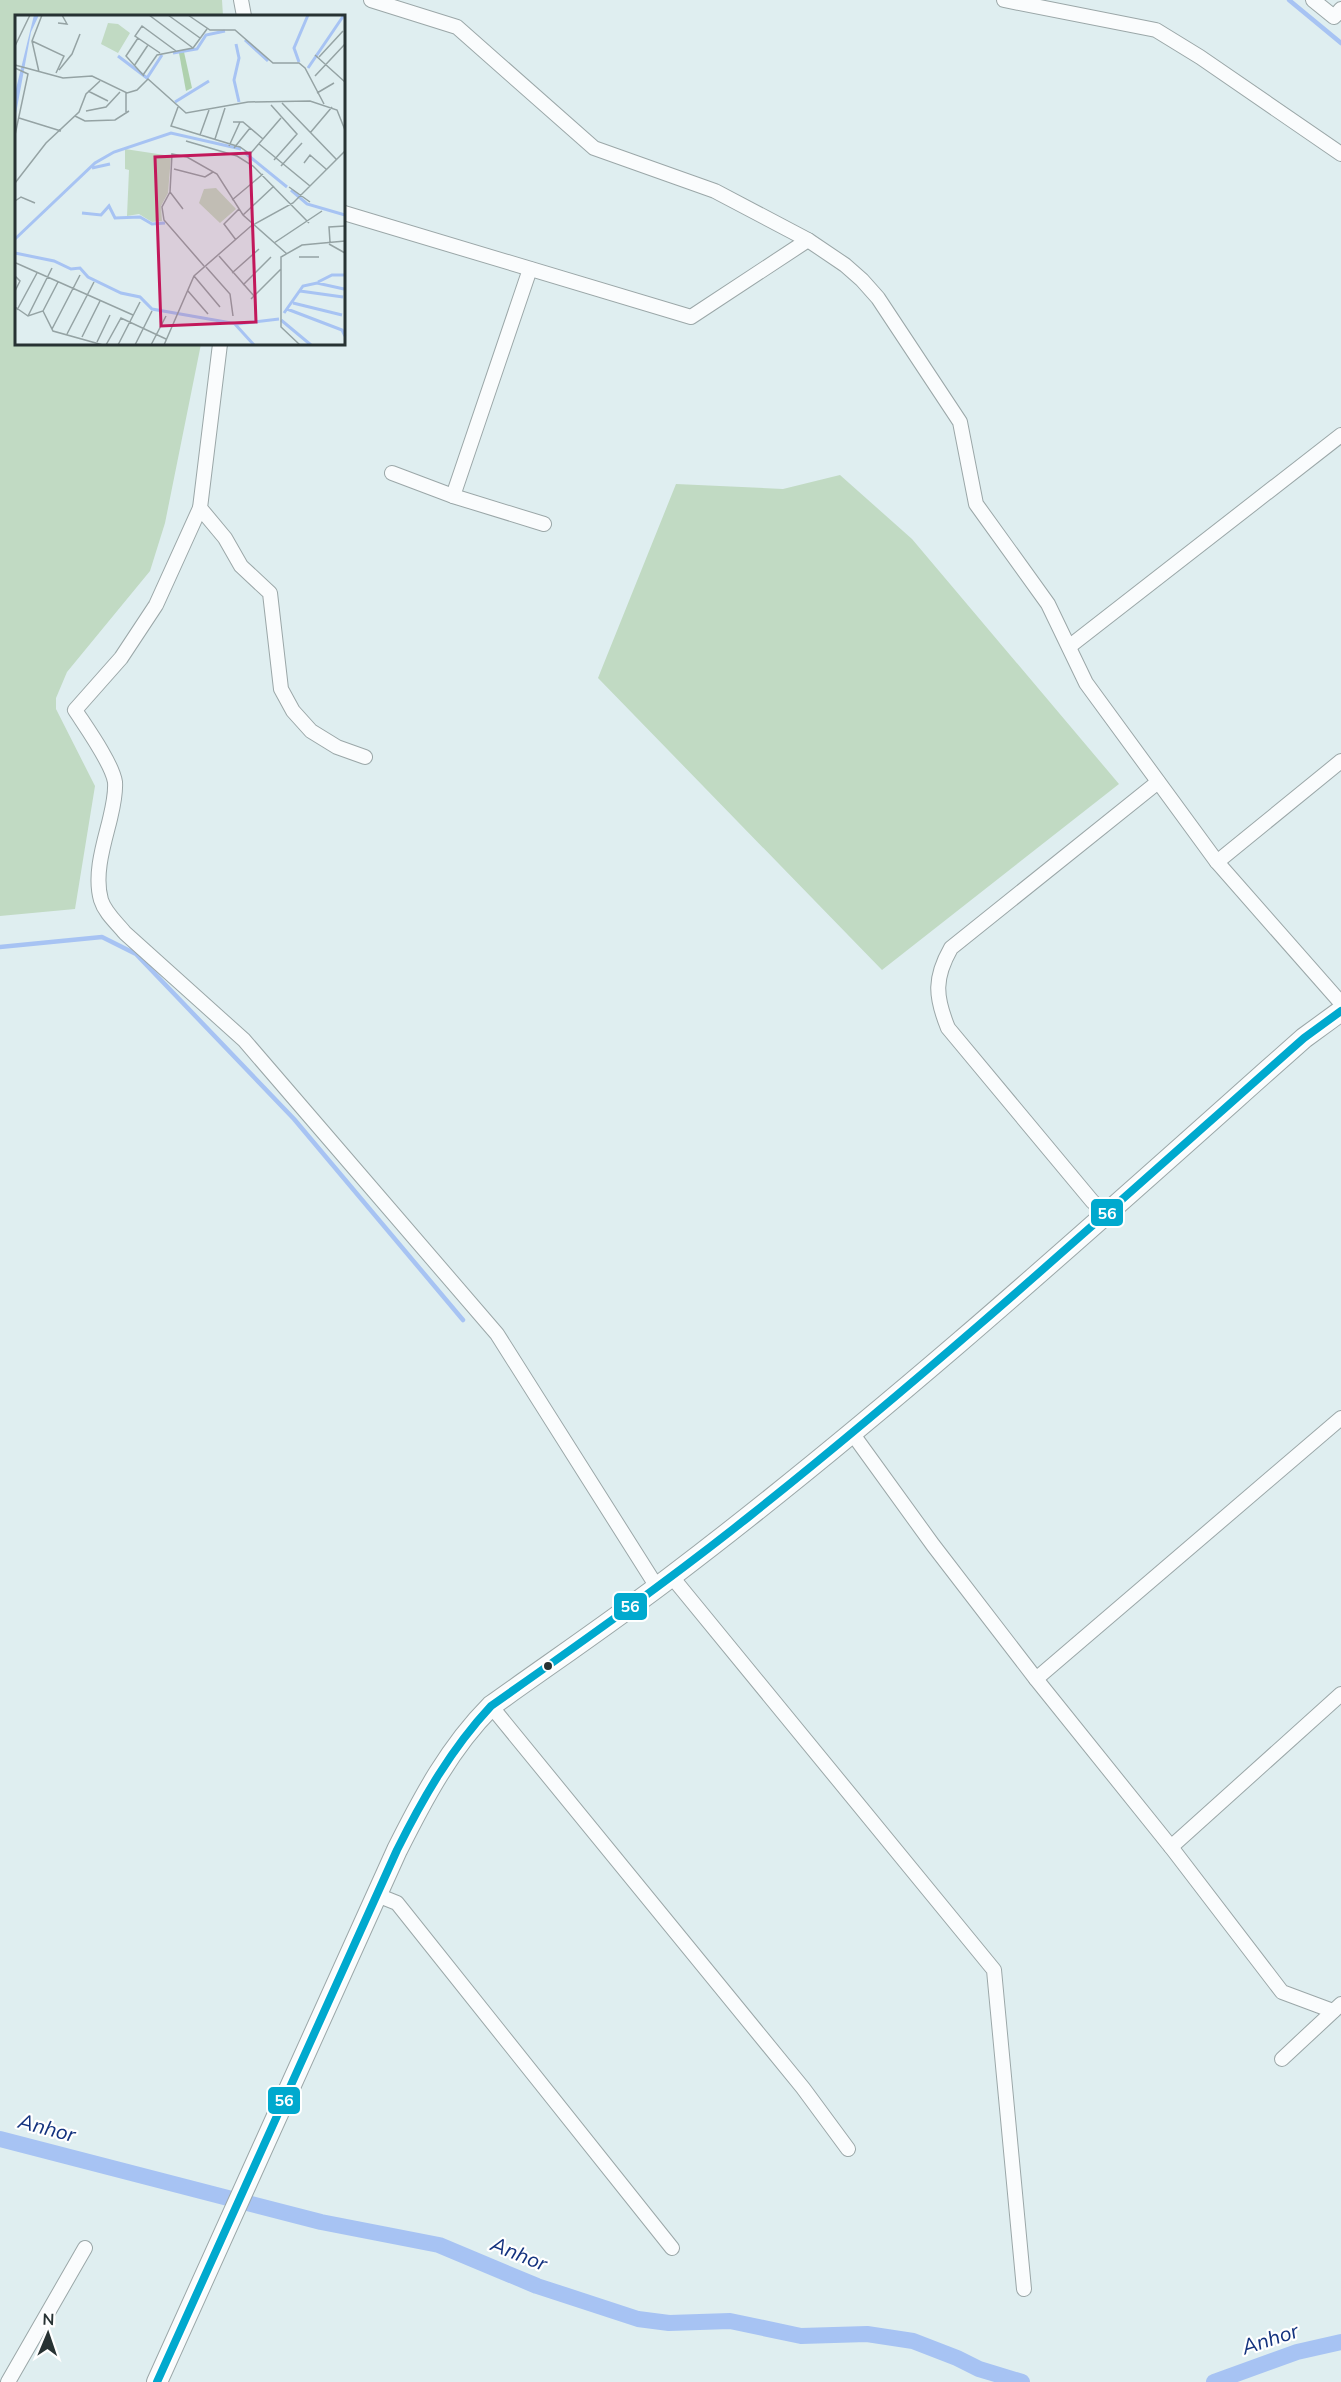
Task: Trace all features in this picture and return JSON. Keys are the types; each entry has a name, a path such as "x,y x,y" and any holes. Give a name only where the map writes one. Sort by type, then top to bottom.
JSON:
{"main road":[{"path":"157,2382 397,1850 430,1786 468,1731 491,1706 664,1582 852,1432 985,1322 1304,1038 1341,1011"}],"street":[{"path":"241,0 244,15"},
{"path":"371,0 457,27 594,148 715,191 808,240 845,265 862,280 878,298 960,422 976,504 1048,604 1086,683 1217,862 1341,1003"},
{"path":"1004,0 1156,30 1200,57 1341,154"},
{"path":"1313,0 1334,17 1341,9"},
{"path":"345,213 691,317 808,240"},
{"path":"453,496 530,269"},
{"path":"220,345 200,508 156,605 121,658 75,710 99,747 115,781 114,802 100,868 99,884 102,901 112,918 125,933 244,1040 497,1334 664,1582 993,1970 1024,2289"},
{"path":"1070,646 1341,435"},
{"path":"392,473 453,496 544,524"},
{"path":"200,508 225,538 241,566 270,593 280,689 293,711 311,731 337,747 365,757"},
{"path":"1217,862 1341,761"},
{"path":"1106,1214 1092,1201 948,1028 939,1005 941,965 951,948 1158,782"},
{"path":"1036,1679 1341,1418"},
{"path":"852,1432 933,1545 1282,1992 1337,2008"},
{"path":"1171,1847 1341,1694"},
{"path":"491,1706 803,2088 848,2149"},
{"path":"377,1895 398,1903 672,2248"},
{"path":"1282,2059 1337,2008"},
{"path":"8,2382 85,2248"}],"green space":[{"path":"0,0 222,0 223,15 15,15 15,345 201,345 165,523 150,571 67,672 56,698 56,709 95,786 75,909 0,916"},
{"path":"840,475 912,539 1119,784 882,970 598,678 676,484 783,489"}],"waterway":[{"path":"1289,0 1341,43"},
{"path":"0,947 102,937 136,954 294,1119 463,1320"},
{"name":"Anhor","path":"0,2139 321,2222 439,2245 537,2286 638,2319 669,2323 730,2321 801,2336 867,2334 913,2341 979,2369 1022,2382"},
{"name":"Anhor","path":"1214,2382 1297,2352 1341,2342"}],"transit line":[{"name":"56","path":"157,2382 397,1850 439,1775 477,1722 491,1706 687,1564 822,1457 1031,1280 1304,1038 1341,1011"}]}
